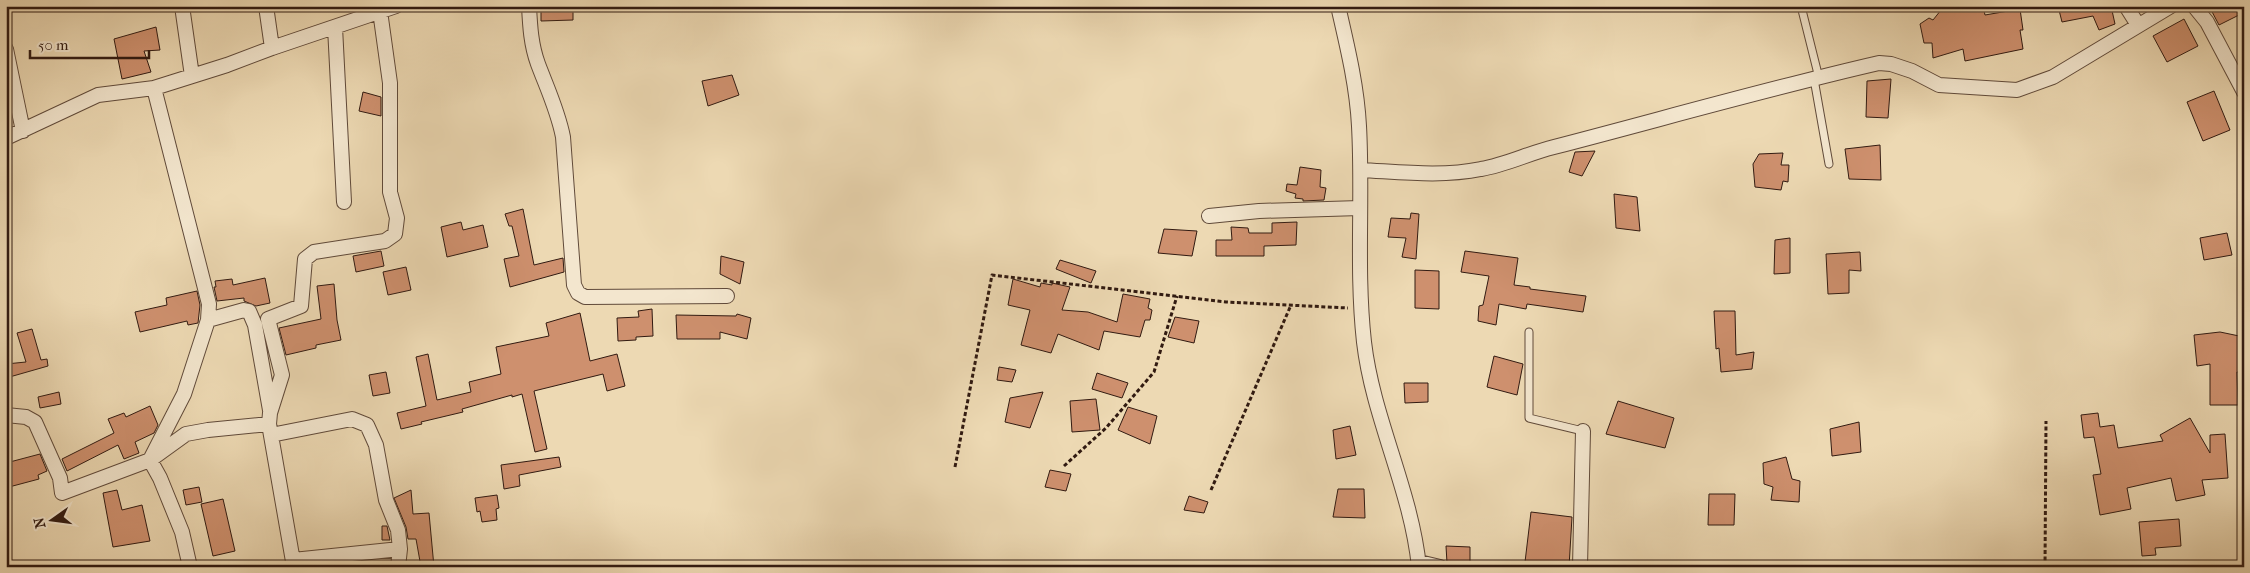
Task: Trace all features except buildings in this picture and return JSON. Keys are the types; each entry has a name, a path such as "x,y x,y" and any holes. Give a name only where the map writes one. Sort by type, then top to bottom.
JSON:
{"street":[{"path":"182,6 192,76"},
{"path":"266,6 272,48"},
{"path":"6,138 98,95 154,88 227,65 396,6"},
{"path":"529,6 531,36 538,62 557,111 563,137 574,285 578,293 585,297 727,296"},
{"path":"1338,6 1349,54 1359,124 1361,170 1359,289 1364,344 1377,404 1403,486 1419,564 1440,567"},
{"path":"2126,6 2138,25"},
{"path":"1361,170 1421,173 1481,170 1551,148 1879,63 1891,64 1912,71 1939,85 2016,90 2053,77 2170,6"},
{"path":"2194,6 2207,22 2244,92"},
{"path":"270,424 282,375 268,320 301,306 305,258 314,252 385,241 395,234 397,218 390,192 390,84 380,11"},
{"path":"335,27 344,202"},
{"path":"6,49 23,131"},
{"path":"150,460 184,394 208,320 209,304 154,88"},
{"path":"1209,216 1360,208"},
{"path":"208,320 244,310 249,311 255,325 293,563 400,548"},
{"path":"6,415 26,416 35,422 60,478 62,493 150,460 186,434 270,424 352,419 367,425 376,444 386,500 398,530 400,548 398,567"},
{"path":"1580,567 1582,431"},
{"path":"150,460 182,532 190,567"}],"lane":[{"path":"1801,6 1816,78 1830,164"},
{"path":"1529,332 1529,418 1582,431"}],"path":[{"path":"955,466 992,275 1226,302 1361,308"},
{"path":"1064,466 1106,428 1154,372 1177,296"},
{"path":"1211,490 1291,305"},
{"path":"2045,567 2046,421"}]}
